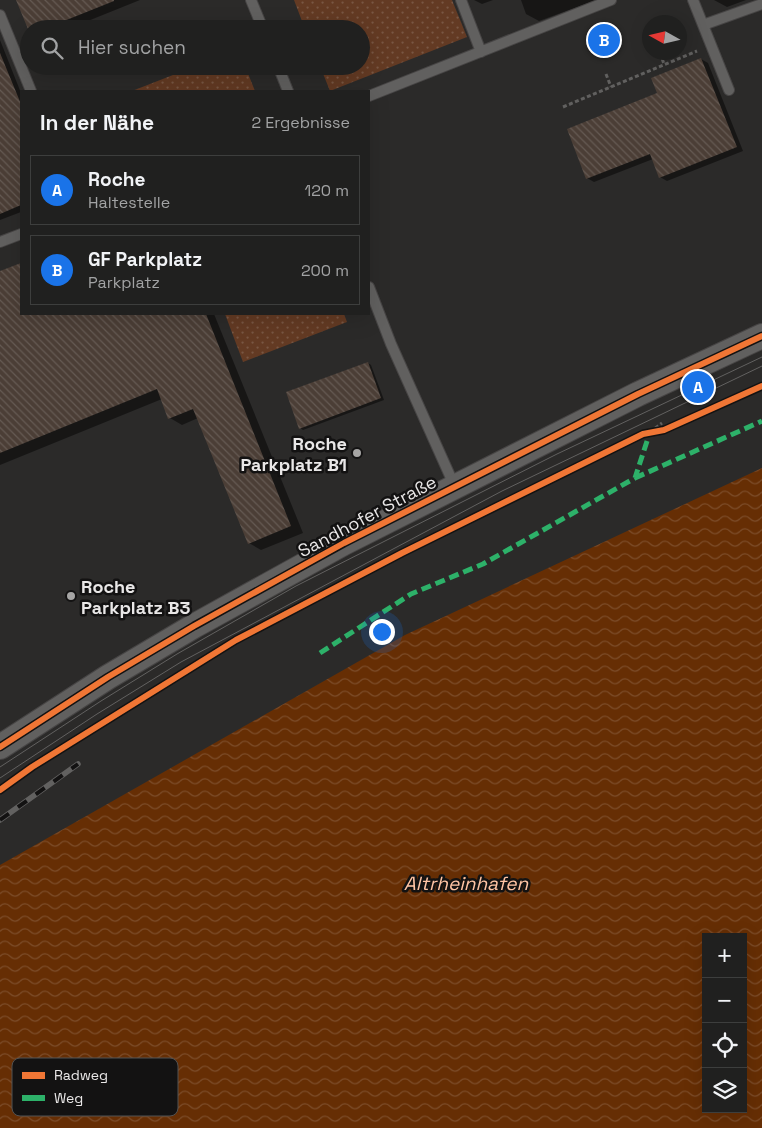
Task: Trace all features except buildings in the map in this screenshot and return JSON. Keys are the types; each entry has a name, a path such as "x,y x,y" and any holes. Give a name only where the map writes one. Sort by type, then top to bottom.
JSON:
{"street":[{"name":"Sandhofer Straße","path":"0,747 108,677 194,626 344,543 638,394 762,336"}],"lane":[{"path":"251,0 259,20"},
{"path":"460,0 481,52"},
{"path":"370,96 611,0"},
{"path":"693,0 729,90"},
{"path":"703,25 762,4"},
{"path":"0,15 20,64"},
{"path":"24,75 31,90"},
{"path":"282,75 288,90"},
{"path":"0,242 20,234"},
{"path":"370,290 391,344 454,487"}],"path":[{"path":"563,107 711,45"},
{"path":"663,60 664,64"},
{"path":"606,74 611,87"},
{"path":"647,433 663,427"}],"shaded area":[{"path":"294,0 452,0 467,37 333,90 330,90 324,75 370,75 370,20 302,20"},
{"path":"173,75 249,75 255,90 135,90"},
{"path":"225,315 344,315 347,322 243,362"}],"water":[{"name":"Altrheinhafen","path":"762,468 762,1128 0,1128 0,865 405,635"}],"tram line":[{"path":"0,767 177,654 296,586 557,454 762,357"},
{"path":"0,778 97,714 181,662 502,491 762,366"}],"railway":[{"path":"0,820 78,764"}],"marked path":[{"path":"635,478 762,421"},
{"path":"320,653 411,594 483,564 635,478 650,432"}],"cycle path":[{"path":"0,747 108,677 194,626 344,543 638,394 762,336"},
{"path":"0,790 32,767 236,640 402,553 643,434 664,430 762,386"}],"place":[{"name":"GF Parkplatz","path":"604,40"},
{"name":"Roche","path":"698,387"},
{"name":"Roche Parkplatz B1","path":"357,453"},
{"name":"Roche Parkplatz B3","path":"71,596"}]}
